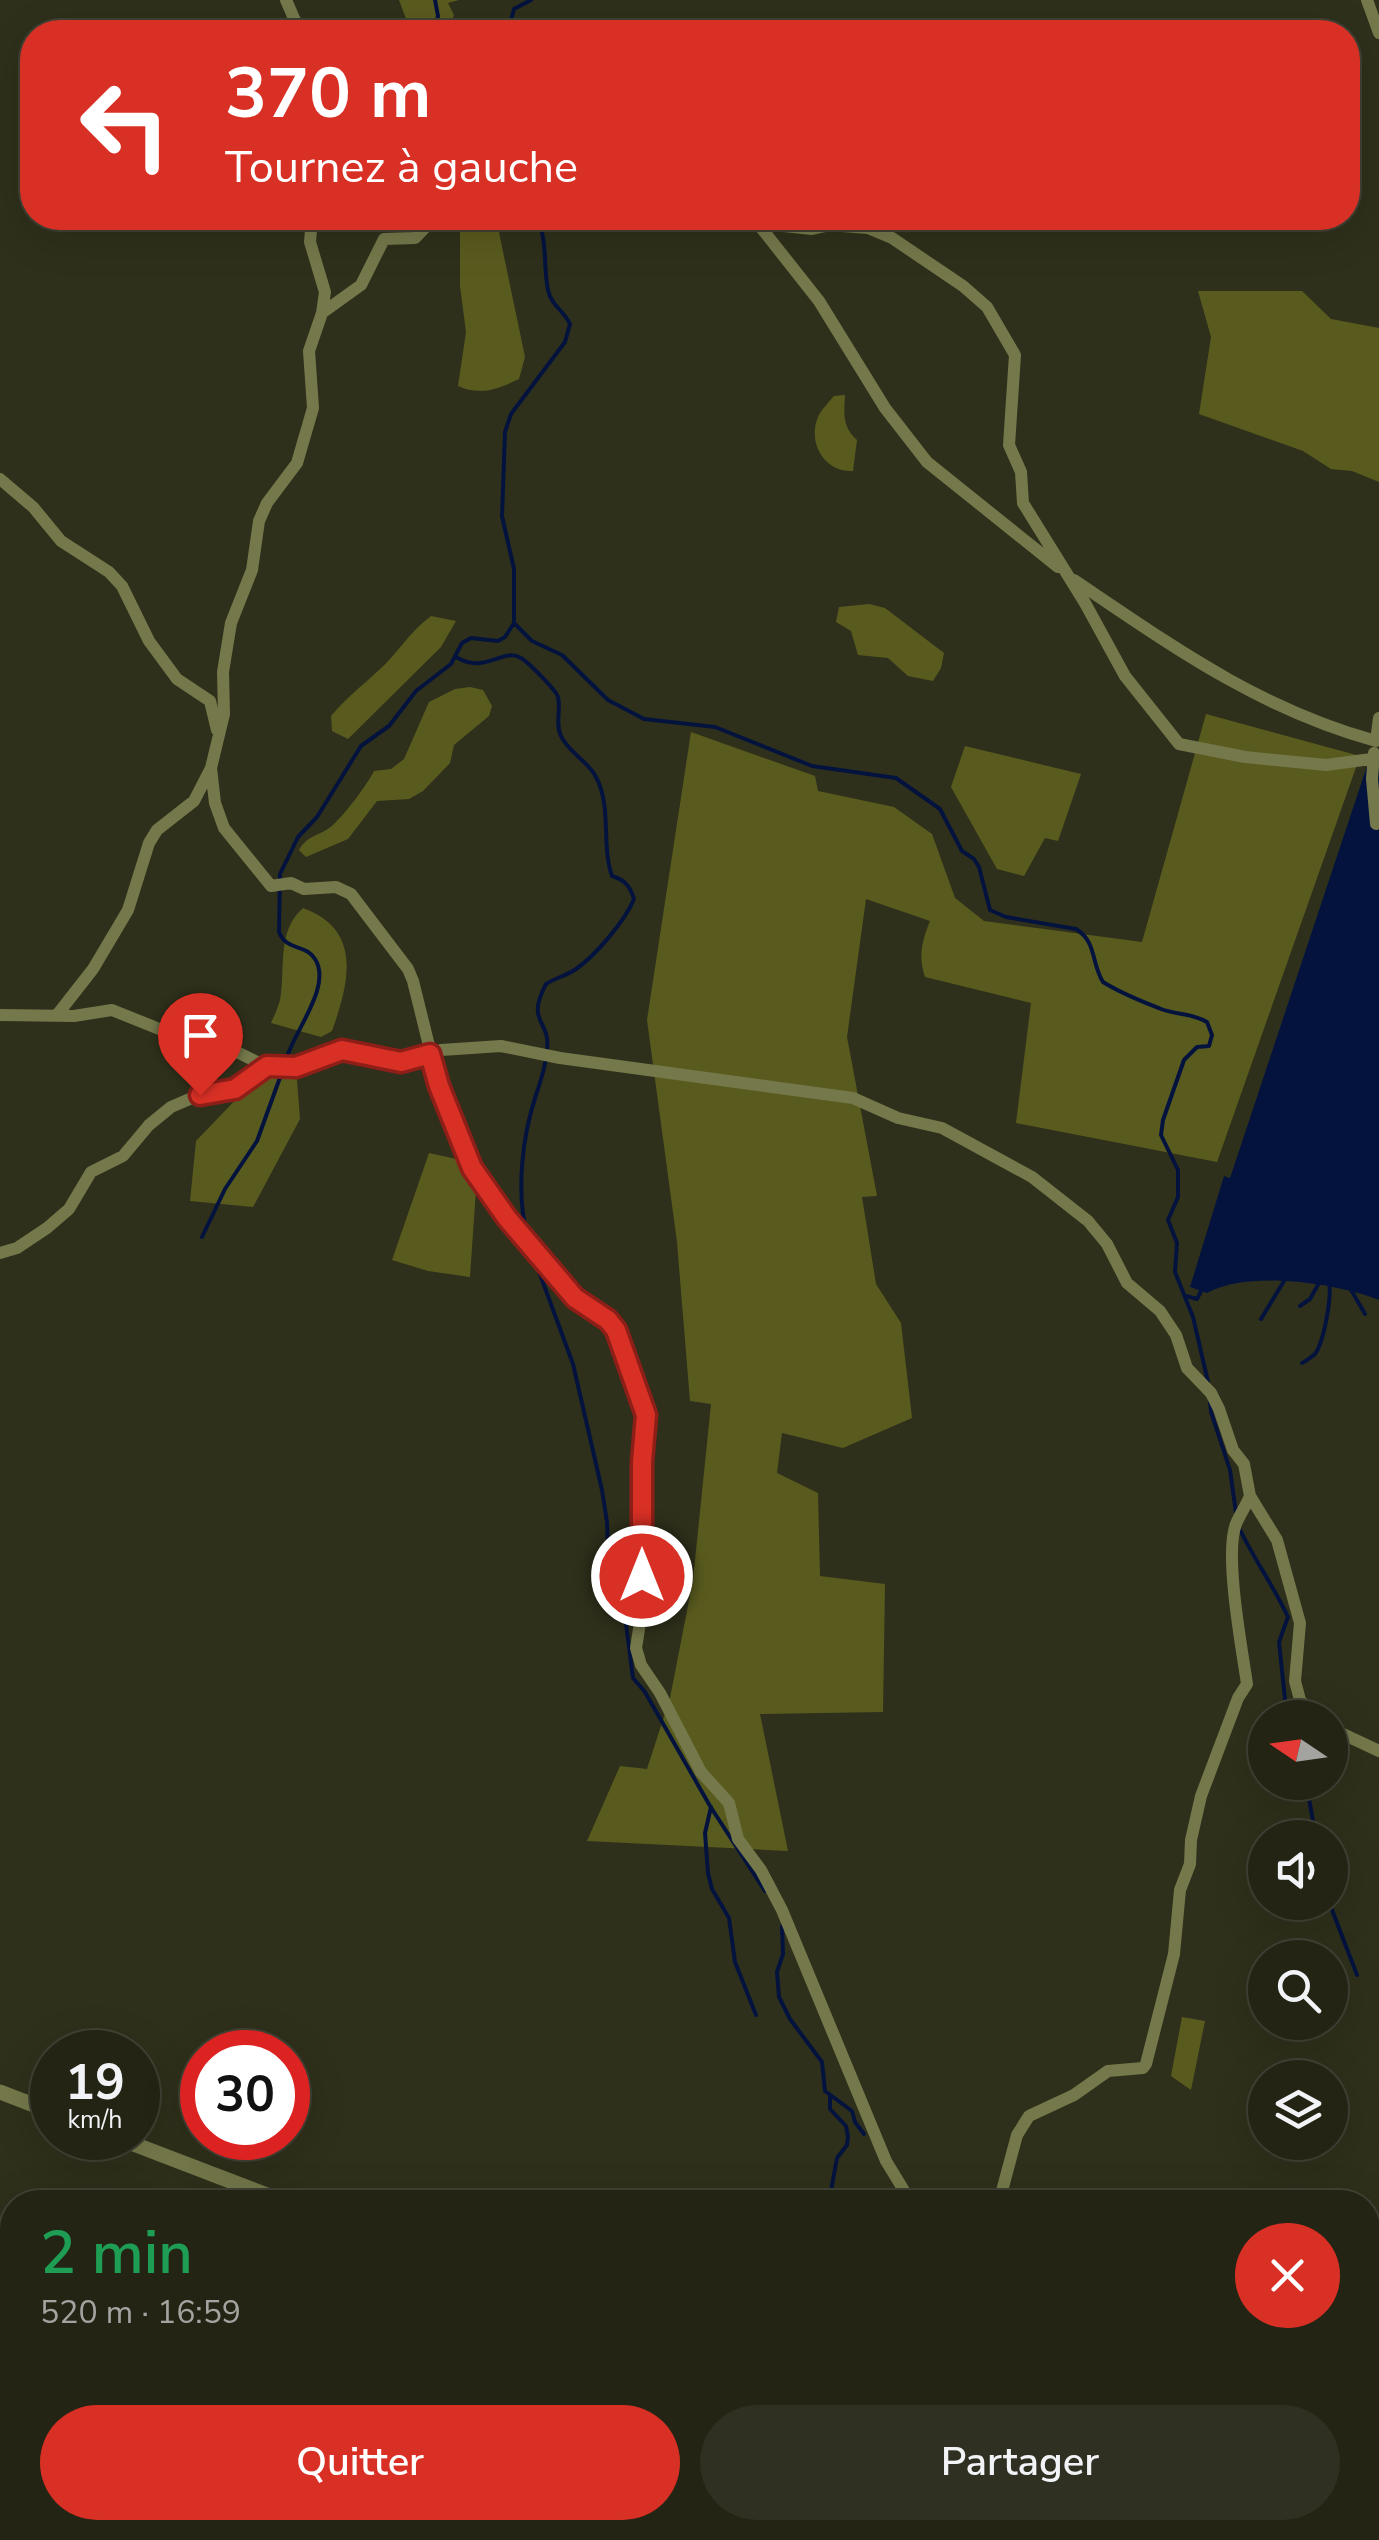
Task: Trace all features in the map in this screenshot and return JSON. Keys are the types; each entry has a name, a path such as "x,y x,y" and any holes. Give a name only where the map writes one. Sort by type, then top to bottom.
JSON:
{"street":[{"path":"1367,0 1379,32"},
{"path":"57,1016 93,969 128,910 157,830 194,802 211,768 224,714 223,672 231,624 252,570 259,521 267,502 297,464 313,408 310,341 322,312 324,292 310,242 311,230"},
{"path":"322,312 362,285 384,239 415,238 423,230"},
{"path":"763,230 819,301 886,408 927,462 1068,576 1241,689 1324,727 1376,741"},
{"path":"872,230 903,245 987,307 1015,355 1009,445 1020,472 1023,503 1125,676 1179,744 1245,757 1326,766 1376,758"},
{"path":"0,479 33,507 61,541 109,572 122,586 150,641 177,679 210,701 218,738"},
{"path":"1376,824 1372,780 1379,718"},
{"path":"211,768 215,803 224,828 271,886 291,883 304,889 336,887 351,894 408,969 439,1086 472,1168 507,1218 575,1298 616,1330 646,1415 640,1542 644,1598 636,1648 641,1666 660,1693 701,1772 729,1803 738,1839 761,1870 782,1910 886,2161 904,2190"},
{"path":"0,1015 57,1016 112,1010 209,1049 239,1053 267,1066 296,1067 342,1050 401,1062 471,1046 502,1046 560,1058 852,1098 898,1118 942,1128 1032,1178 1088,1221 1107,1244 1127,1283 1160,1311 1176,1335 1187,1368 1211,1393 1234,1450 1244,1464 1250,1496 1277,1540 1300,1624 1295,1682 1300,1700"},
{"path":"0,1253 16,1248 69,1210 92,1172 123,1156 171,1107 200,1095 235,1089 267,1066"},
{"path":"1002,2190 1020,2126 1029,2116 1074,2095 1108,2071 1143,2068 1146,2064 1174,1954 1180,1890 1190,1864 1200,1796 1247,1684 1234,1596 1234,1538 1250,1496"},
{"path":"1348,1736 1379,1751"},
{"path":"0,2092 30,2104"},
{"path":"160,2154 254,2190"}],"shaded area":[{"path":"399,0 459,0 448,3 454,15 452,20 406,20"},
{"path":"460,230 499,230 525,357 519,379 489,390 458,386 466,332 460,286"},
{"path":"1198,291 1302,291 1331,319 1379,328 1379,482 1352,471 1331,469 1303,451 1199,414 1211,337"},
{"path":"845,395 846,425 857,440 853,471 827,462 815,437 821,412 834,396"},
{"path":"869,604 885,608 944,653 933,681 908,676 888,658 858,655 851,631 836,622 839,607"},
{"path":"431,616 456,621 441,647 348,739 332,731 331,716"},
{"path":"455,689 483,690 492,706 489,716 454,745 450,763 423,791 409,799 377,801 348,839 306,857 299,850 338,820 374,771 391,769 404,759 429,702"},
{"path":"1206,714 1360,756 1217,1162 1016,1123 1031,1003 925,977 922,949 930,921 866,899 847,1037 877,1196 862,1197 876,1284 901,1323 912,1418 843,1448 782,1433 777,1473 818,1493 820,1576 885,1584 883,1712 760,1714 788,1851 587,1841 620,1766 647,1769 670,1698 693,1580 711,1404 690,1401 677,1242 647,1020 691,732 815,776 818,791 894,807 932,834 955,898 984,921 1142,942"},
{"path":"965,746 1081,774 1058,841 1045,838 1024,876 997,869 951,787"},
{"path":"303,908 335,930 346,960 338,1013 332,1031 321,1037 271,1023 280,1000 285,939"},
{"path":"267,1067 296,1067 300,1119 253,1207 190,1201 196,1141"},
{"path":"429,1153 461,1160 477,1175 470,1277 428,1271 392,1260"},
{"path":"1182,2017 1205,2021 1191,2090 1171,2076"}],"water":[{"path":"1379,761 1379,1300 1317,1284 1269,1281 1225,1286 1207,1293 1190,1287 1224,1176 1230,1178 1368,763"}],"waterway":[{"path":"435,0 437,20"},
{"path":"511,20 514,9 531,0"},
{"path":"285,1063 319,983 315,959 286,942 279,932 280,874 298,837 317,817 361,746 389,726 416,691 451,664 462,643 471,638 498,641 514,623 514,569 502,516 505,432 511,414 565,342 570,324 550,295 541,230"},
{"path":"514,623 532,641 562,655 608,700 644,719 715,727 812,766 896,778 940,809 962,851 979,867 990,910 1006,917 1076,929 1091,946 1103,982 1161,1009 1207,1022 1212,1035 1209,1046 1197,1047 1184,1060 1161,1135 1178,1170 1178,1197 1168,1220 1177,1243 1175,1272 1193,1317 1208,1382"},
{"path":"456,657 476,663 507,656 521,658 556,693 561,736 592,771 601,789 612,876 626,884 634,899 600,947 576,969 546,984 540,997 538,1014 546,1032 547,1050 522,1165 527,1235"},
{"path":"202,1237 225,1189 257,1141 282,1072"},
{"path":"534,1258 573,1364 602,1490 609,1576 625,1616 633,1678 765,1891"},
{"path":"1261,1319 1284,1281"},
{"path":"1300,1306 1310,1299 1319,1283"},
{"path":"1302,1363 1315,1354 1321,1340 1329,1283"},
{"path":"1350,1288 1365,1314"},
{"path":"1186,1296 1197,1299 1201,1291"},
{"path":"1210,1402 1230,1470 1236,1513"},
{"path":"1239,1528 1288,1617 1279,1642 1285,1700"},
{"path":"1309,1800 1313,1820"},
{"path":"711,1807 705,1833 708,1873 712,1889 729,1918 735,1962 756,2015"},
{"path":"1336,1920 1357,1975"},
{"path":"782,1926 783,1954 777,1972 779,1997 822,2062 825,2091 852,2111 864,2134"},
{"path":"830,2095 830,2109 846,2126 848,2137 837,2158 831,2190"}],"route":[{"path":"200,1095 235,1089 267,1066 296,1067 342,1050 401,1062 430,1054 472,1168 507,1218 575,1298 616,1330 646,1415 642,1576"}]}
